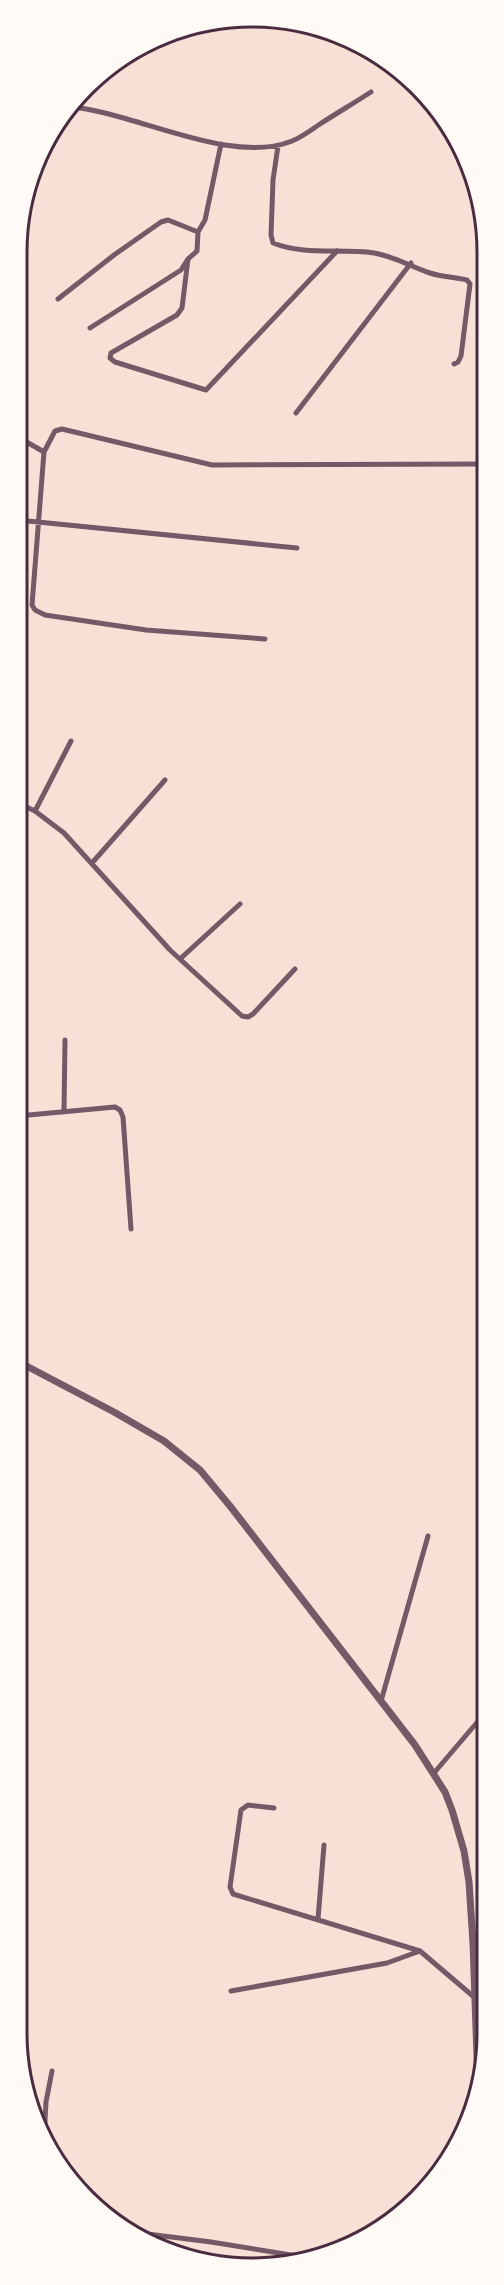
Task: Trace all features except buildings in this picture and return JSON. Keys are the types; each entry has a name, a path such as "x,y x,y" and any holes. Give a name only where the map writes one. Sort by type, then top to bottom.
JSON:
{"street":[{"path":"80,108 99,110 128,120 221,144 251,147 278,146 294,140 371,92"},
{"path":"90,328 181,270 188,258 196,251 198,232 205,220 221,144"},
{"path":"278,146 273,180 271,235 273,243 302,252 375,253 411,263 428,273 465,279 470,283 461,356 458,363 453,364"},
{"path":"58,299 161,222 168,220 198,232"},
{"path":"188,258 182,308 177,315 111,352 110,358 116,362 206,390 337,251"},
{"path":"296,413 411,263"},
{"path":"265,639 147,630 39,613 35,610 32,604 44,452 55,431 62,429 212,465 477,464"},
{"path":"27,442 44,452"},
{"path":"27,521 297,548"},
{"path":"35,811 71,741"},
{"path":"92,863 165,780"},
{"path":"27,807 64,833 180,959 238,1013 245,1017 253,1014 295,969"},
{"path":"180,959 240,904"},
{"path":"64,1112 65,1040"},
{"path":"27,1115 115,1107 122,1113 131,1230"},
{"path":"27,1366 164,1441 200,1470 415,1745 434,1773 452,1810 464,1851 470,1902 476,2052"},
{"path":"380,1703 428,1536"},
{"path":"434,1773 477,1722"},
{"path":"274,1808 248,1805 242,1807 230,1887 233,1894 420,1951 474,1997"},
{"path":"318,1919 324,1845"},
{"path":"231,1991 387,1963 420,1951"},
{"path":"45,2121 52,2071"},
{"path":"151,2234 291,2255"}]}
